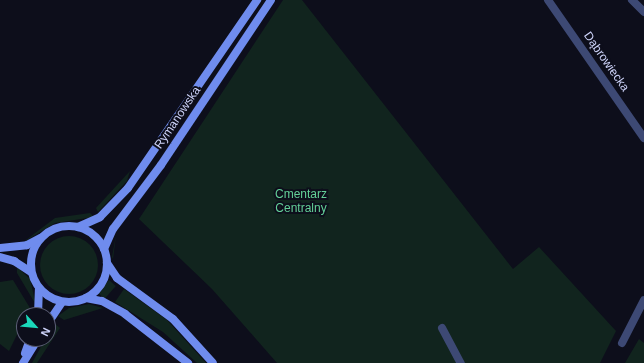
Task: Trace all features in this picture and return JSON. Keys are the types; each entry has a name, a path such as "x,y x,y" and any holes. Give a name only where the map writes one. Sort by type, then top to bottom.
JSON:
{"main road":[{"name":"Rymanowska","path":"78,227 100,217 132,183 257,0"},
{"name":"Rymanowska","path":"104,249 113,229 161,165 271,0"},
{"path":"0,248 27,245 59,227 78,227 90,232 104,249 107,262 117,278 173,319 213,363"},
{"path":"38,307 39,289 31,272 32,253 42,236"},
{"path":"0,257 14,260 31,272"},
{"path":"86,298 102,283 107,262"},
{"path":"39,289 62,302 86,298 102,301 125,314 188,363"},
{"path":"56,311 62,302"},
{"path":"22,363 27,347"},
{"path":"22,363 33,347"}],"street":[{"name":"Dąbrowiecka","path":"548,0 644,138"},
{"path":"632,0 644,12"},
{"path":"622,343 643,304"},
{"path":"442,328 461,363"}],"green space":[{"name":"Cmentarz Centralny","path":"283,0 302,0 513,269 539,247 616,331 600,363 277,363 212,289 139,219"},
{"path":"130,171 127,181 98,212 96,208"},
{"path":"90,213 94,217 55,223 22,243 55,218"},
{"path":"116,235 113,259 112,257"},
{"path":"63,236 75,236 85,240 94,249 98,259 98,271 90,286 75,294 63,294 53,290 44,281 40,271 40,259 44,249 53,240"},
{"path":"17,267 30,279 36,305 17,273"},
{"path":"13,280 29,307 16,307 16,337 9,351 0,344 0,282"},
{"path":"109,280 116,286 105,299 98,293"},
{"path":"124,289 167,320 206,363 197,363 163,332 115,302"},
{"path":"89,304 103,308 64,320 58,316 69,308"},
{"path":"56,325 60,328 56,334"},
{"path":"639,339 644,343 644,363 625,363"},
{"path":"41,347 48,347 37,363 32,363"}]}
